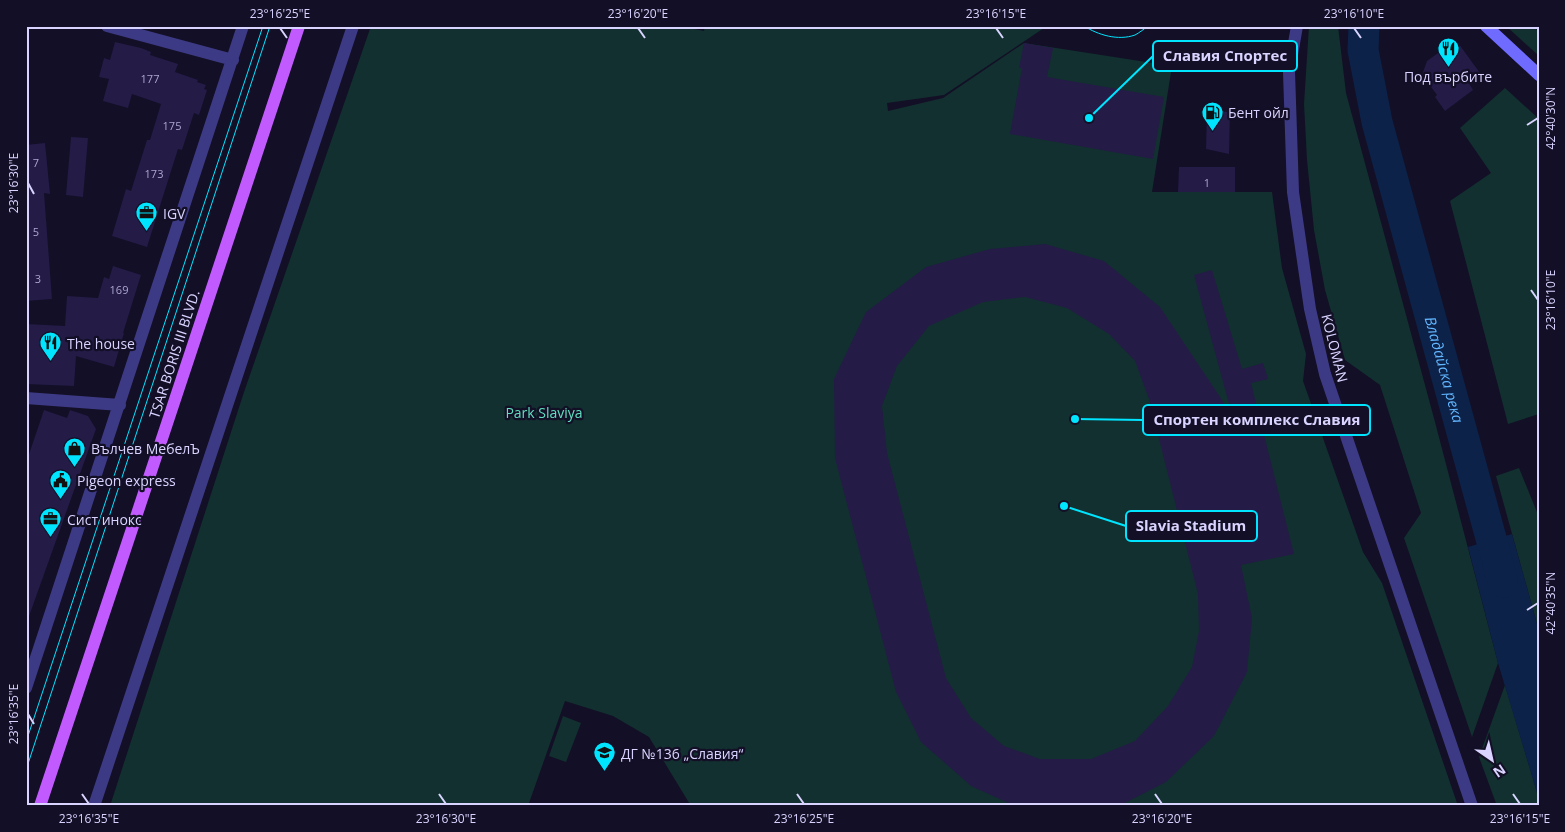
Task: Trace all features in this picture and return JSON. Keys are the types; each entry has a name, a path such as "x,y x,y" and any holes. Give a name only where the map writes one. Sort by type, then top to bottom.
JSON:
{"main road":[{"name":"TSAR BORIS III BLVD.","path":"40,806 299,26"},
{"path":"1486,26 1539,75"}],"street":[{"path":"107,26 233,60"},
{"path":"26,688 244,26"},
{"path":"94,806 352,26"},
{"name":"KOLOMAN","path":"1297,26 1289,72 1293,192 1310,308 1318,346 1325,374 1472,806"},
{"path":"26,398 120,405"}],"green space":[{"name":"Park Slaviya","path":"371,26 680,26 704,31 705,26 1047,26 944,95 887,103 888,111 943,98 1024,43 1172,66 1152,192 1272,192 1282,268 1306,354 1303,381 1363,552 1382,583 1458,806 691,806 649,737 613,716 565,701 528,806 110,806 244,392"},
{"path":"1309,26 1338,26 1346,93 1498,663 1472,737 1404,538 1421,513 1380,385 1345,360 1325,290 1314,230 1307,160 1304,104"},
{"path":"1506,26 1532,26 1539,32 1539,56"},
{"path":"1505,88 1539,119 1539,414 1508,424 1450,201 1491,173 1460,128"},
{"path":"1519,468 1539,517 1539,631 1496,476"},
{"path":"1505,685 1539,799 1539,806 1497,806 1479,757"},
{"path":"563,716 581,723 566,762 549,756"}],"water":[{"path":"1512,534 1539,631 1539,799 1498,663 1468,547"}],"building":[{"path":"1456,40 1480,73 1468,82 1473,90 1445,111 1435,97 1437,95 1422,75 1427,61"},
{"path":"115,42 141,48 151,52 150,55 178,64 175,72 198,80 197,82 206,85 204,89 207,90 199,115 194,113 182,150 178,149 147,247 112,236 126,189 131,191 161,104 132,94 128,108 103,101 109,79 99,77 104,58 110,60"},
{"path":"1024,43 1053,48 1047,77 1164,97 1153,159 1010,134 1022,68 1019,68"},
{"path":"1207,111 1230,112 1229,154 1206,149"},
{"path":"71,137 88,138 83,197 66,195"},
{"path":"45,143 50,194 44,193 52,299 26,301 26,145"},
{"path":"1179,167 1235,167 1235,192 1178,192"},
{"path":"1045,244 1104,261 1160,307 1232,415 1194,275 1212,270 1242,369 1263,363 1268,379 1251,383 1294,554 1241,565 1252,618 1247,672 1214,736 1166,782 1123,804 1113,806 1015,806 971,786 921,742 896,692 835,458 834,379 866,312 926,267 990,249","holes":["1025,297 1067,308 1109,334 1135,361 1149,399 1198,594 1199,631 1192,667 1168,706 1135,741 1091,759 1040,759 1004,746 971,718 946,678 887,453 882,406 897,366 929,326 983,302"]},
{"path":"113,266 141,275 114,367 76,356 74,386 26,384 26,324 65,326 67,296 98,298 104,277 109,279"},
{"path":"44,410 67,418 70,410 88,416 96,429 28,619 26,619 26,463"}],"waterway":[{"name":"Владайска река","path":"1364,26 1363,50 1377,122 1503,582"}],"tram line":[{"path":"26,742 263,26"},
{"path":"26,770 270,26"},
{"path":"1084,26 1095,32 1115,37 1129,37 1148,26"}],"place":[{"name":"Под върбите","path":"1448,67"},
{"name":"Славия Спортес","path":"1089,118"},
{"name":"Бент ойл","path":"1212,131"},
{"name":"IGV","path":"147,232"},
{"name":"The house","path":"51,362"},
{"name":"Спортен комплекс Славия","path":"1075,419"},
{"name":"Вълчев МебелЪ","path":"75,467"},
{"name":"Pigeon express","path":"61,499"},
{"name":"Slavia Stadium","path":"1064,506"},
{"name":"Сист инокс","path":"51,538"},
{"name":"ДГ №136 „Славия“","path":"605,772"}]}
